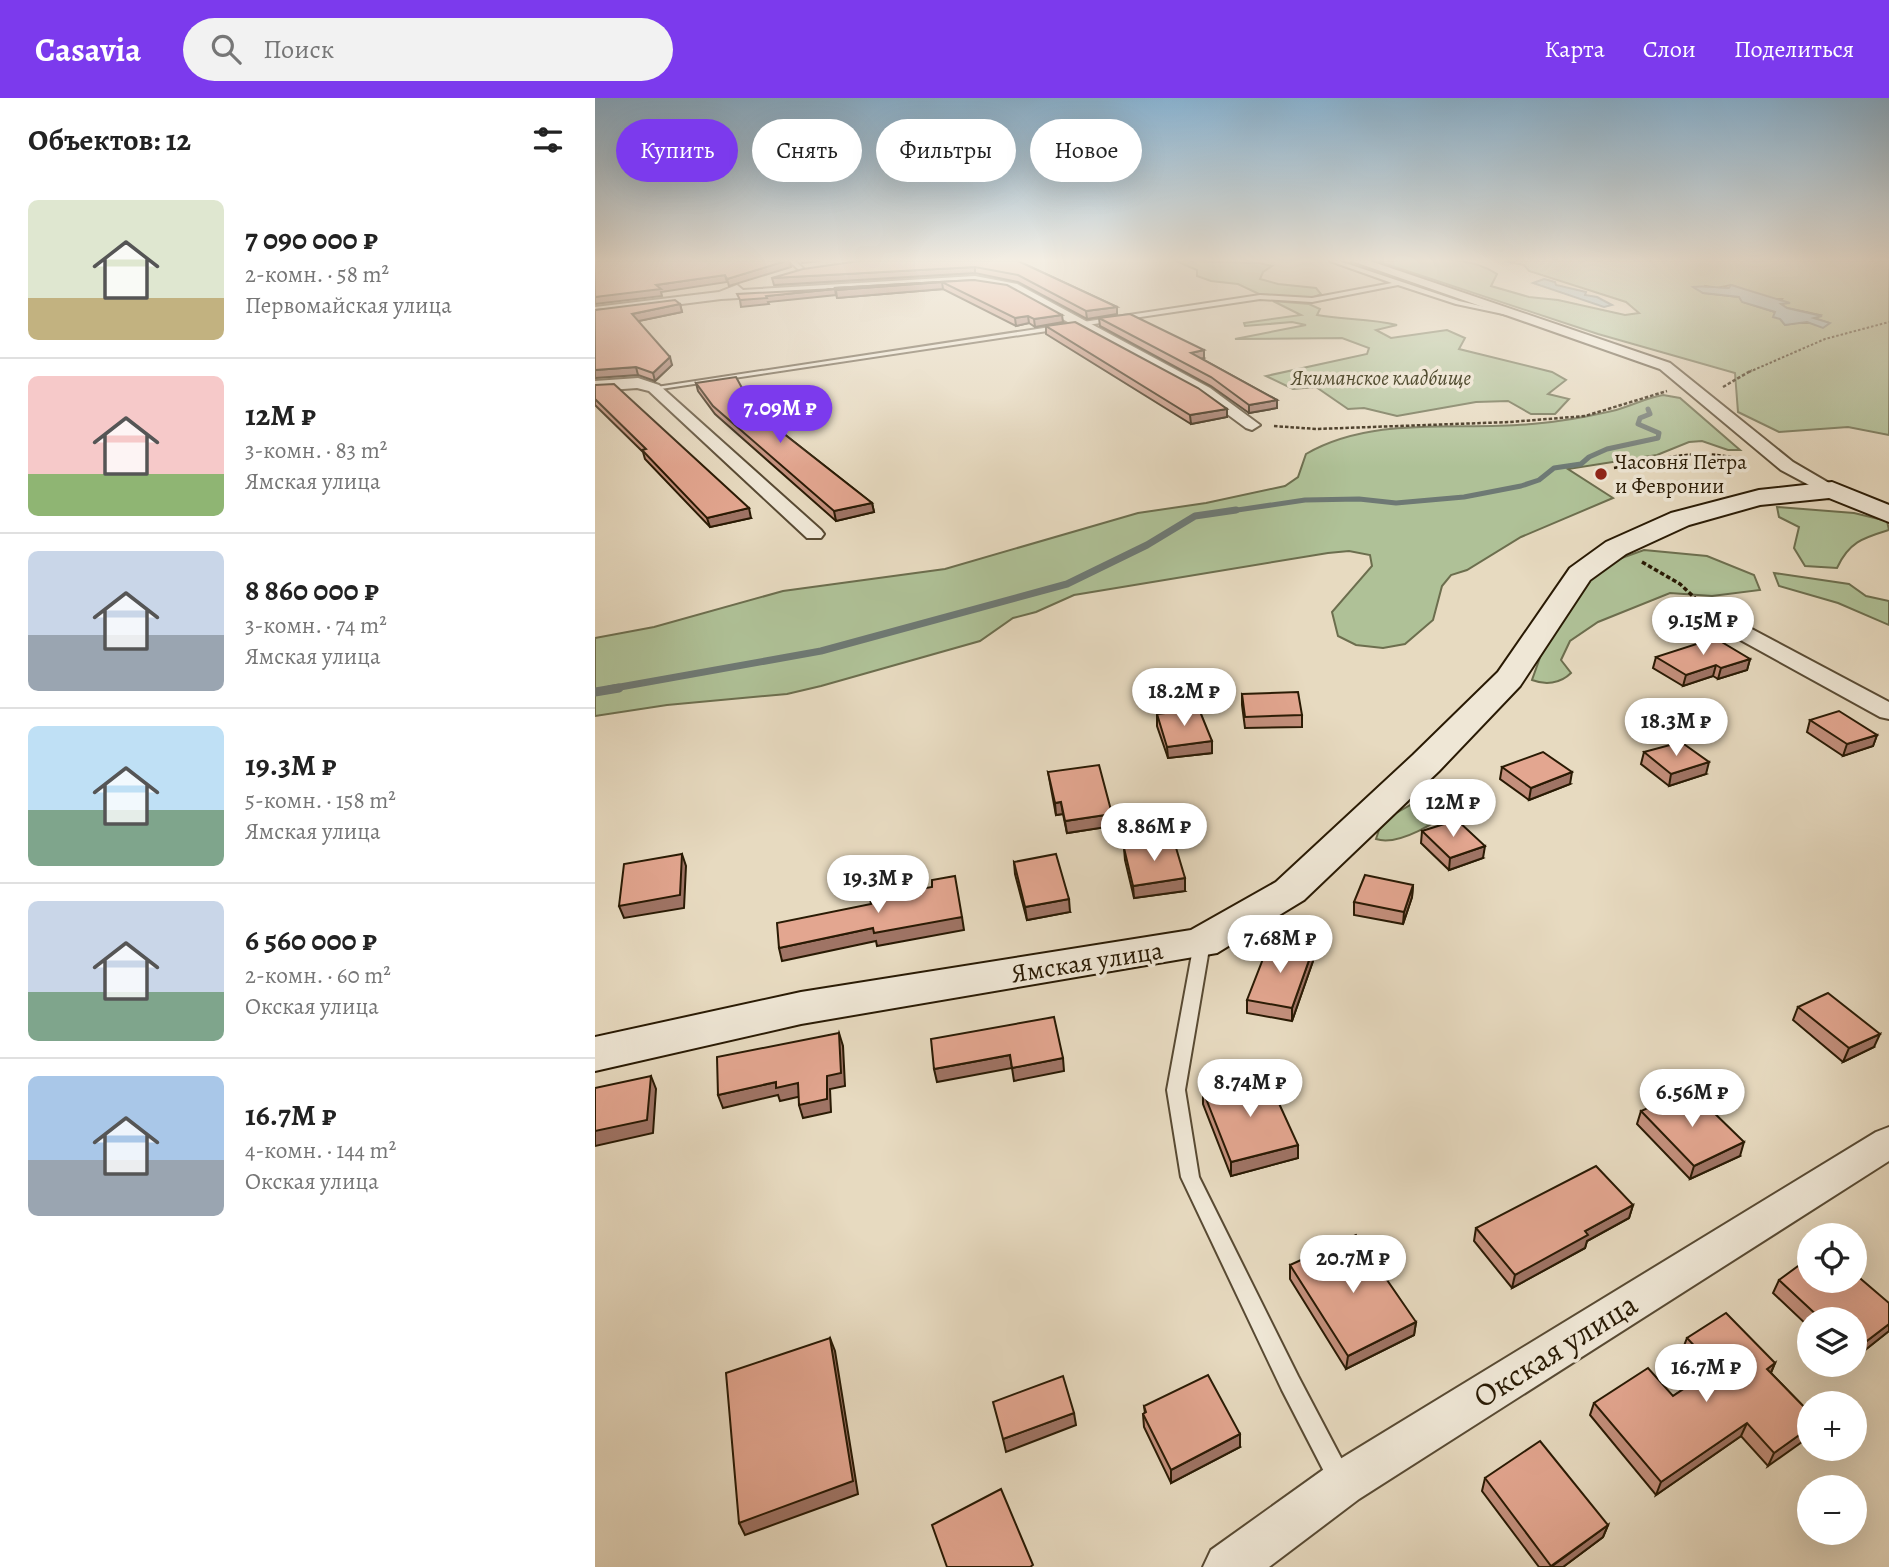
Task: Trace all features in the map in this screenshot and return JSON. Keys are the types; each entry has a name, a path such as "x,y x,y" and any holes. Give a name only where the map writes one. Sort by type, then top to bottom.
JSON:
{"street":[{"path":"1092,330 1205,391 1252,425"},
{"path":"1557,330 1665,366 1787,466 1832,490 1889,514"},
{"path":"595,386 639,383 654,388 814,534"},
{"name":"Ямская улица","path":"595,1054 800,1008 1202,943 1290,891 1416,772 1510,679 1580,574 1616,548 1680,519 1759,498 1832,490"},
{"path":"1714,616 1889,712"},
{"name":"Окская улица","path":"1227,1567 1343,1483 1889,1142"}],"lane":[{"path":"654,388 1037,330"},
{"path":"1202,943 1176,1090 1190,1177 1290,1383 1343,1483"}],"path":[{"path":"1705,399 1727,384 1781,357 1857,330"},
{"path":"1252,425 1316,429 1510,422 1585,416 1688,385"},
{"path":"1614,468 1699,452 1725,453 1747,461"},
{"path":"1616,548 1680,584 1714,616"}],"green space":[{"name":"Якиманское кладбище","path":"1283,330 1378,330 1391,338 1447,330 1465,338 1459,349 1552,372 1566,380 1548,394 1569,399 1555,414 1531,414 1508,401 1476,402 1397,416 1364,408 1348,409 1316,387 1293,389 1266,376 1367,354 1369,348 1342,338 1235,339"},
{"path":"1585,330 1889,330 1889,435 1848,427 1779,432 1738,412 1735,373"},
{"path":"1663,395 1680,398 1740,450 1728,450 1702,441 1689,442 1657,455 1568,469 1613,498 1521,537 1467,570 1451,575 1442,586 1433,620 1405,644 1383,648 1356,645 1338,636 1332,612 1372,566 1370,555 1349,551 1074,595 1036,612 1013,618 980,641 787,694 667,705 595,716 595,638 654,627 783,591 945,569 1138,513 1206,503 1285,486 1298,477 1306,454 1359,434 1416,427 1504,426 1552,422 1612,411"},
{"path":"1777,507 1854,513 1887,521 1889,530 1858,542 1847,552 1837,568 1805,566 1794,548 1799,527 1779,517"},
{"path":"1644,550 1707,556 1754,575 1760,590 1712,596 1670,593 1598,622 1570,641 1561,660 1571,673 1567,677 1542,683 1532,680 1542,652 1591,579 1616,560"},
{"path":"1774,573 1849,584 1866,596 1889,601 1889,625 1838,603 1779,586"},
{"path":"1463,792 1472,798 1426,827 1399,838 1376,839 1382,821 1430,794"}],"building":[{"path":"595,330 646,330 670,357 653,373 636,367 595,370"},
{"path":"1052,330 1089,330 1198,388 1227,409 1190,415"},
{"path":"1121,330 1162,330 1204,350 1191,353 1277,400 1249,405 1211,377"},
{"path":"736,377 753,408 757,407 774,426 872,503 834,511 713,406 696,383"},
{"path":"614,384 749,508 707,518 642,450 646,449 595,399 595,385"},
{"path":"1715,638 1750,659 1721,668 1716,665 1686,675 1656,657"},
{"path":"1298,692 1302,715 1245,717 1242,694"},
{"path":"1199,709 1212,741 1167,747 1157,714"},
{"path":"1839,711 1877,735 1847,744 1810,720"},
{"path":"1681,742 1709,762 1671,774 1644,752"},
{"path":"1543,752 1572,772 1531,788 1502,767"},
{"path":"1099,765 1112,814 1065,821 1061,802 1055,803 1048,772"},
{"path":"1457,820 1485,846 1450,858 1422,831"},
{"path":"1174,841 1185,878 1133,886 1124,848"},
{"path":"682,854 680,895 619,906 624,864"},
{"path":"1056,854 1069,899 1025,907 1014,862"},
{"path":"1365,875 1413,885 1404,912 1354,902"},
{"path":"955,876 962,917 874,933 873,928 779,948 777,923 871,904 870,898 932,887 932,880"},
{"path":"1270,941 1313,949 1292,1008 1247,1000"},
{"path":"1828,993 1880,1034 1849,1048 1798,1007"},
{"path":"1054,1017 1063,1058 1012,1068 1010,1055 934,1069 931,1039"},
{"path":"839,1033 841,1073 827,1076 827,1099 799,1105 798,1083 776,1088 776,1082 718,1095 717,1057"},
{"path":"1266,1075 1298,1145 1231,1162 1203,1091"},
{"path":"651,1076 647,1120 595,1131 595,1088"},
{"path":"1680,1094 1696,1110 1707,1106 1744,1142 1694,1166 1641,1111"},
{"path":"1596,1166 1633,1205 1585,1231 1588,1235 1515,1275 1476,1228"},
{"path":"1356,1235 1416,1322 1348,1356 1290,1265"},
{"path":"1797,1267 1797,1293 1867,1293 1867,1284 1889,1303 1889,1324 1867,1341 1867,1307 1808,1307 1779,1280"},
{"path":"1726,1313 1775,1363 1767,1369 1797,1400 1797,1437 1774,1453 1747,1423 1661,1482 1594,1403 1648,1368 1673,1396 1715,1368 1687,1338"},
{"path":"830,1338 853,1481 739,1523 726,1373"},
{"path":"1208,1375 1240,1434 1171,1470 1143,1414 1146,1412 1144,1406"},
{"path":"1063,1376 1074,1413 1003,1439 993,1402"},
{"path":"1540,1441 1608,1525 1551,1566 1485,1478"},
{"path":"1001,1489 1033,1565 947,1567 932,1525"}],"waterway":[{"path":"1224,512 1305,500 1359,499 1396,503 1464,497 1521,486 1539,480 1554,468 1581,464 1607,449 1658,438 1659,433 1638,424 1640,418 1650,414 1648,409"},
{"path":"609,689 821,651 1067,584 1147,545 1195,516 1236,510"},
{"path":"595,692 619,688"}],"place":[{"name":"Часовня Петра и Февронии","path":"1601,474"}]}
